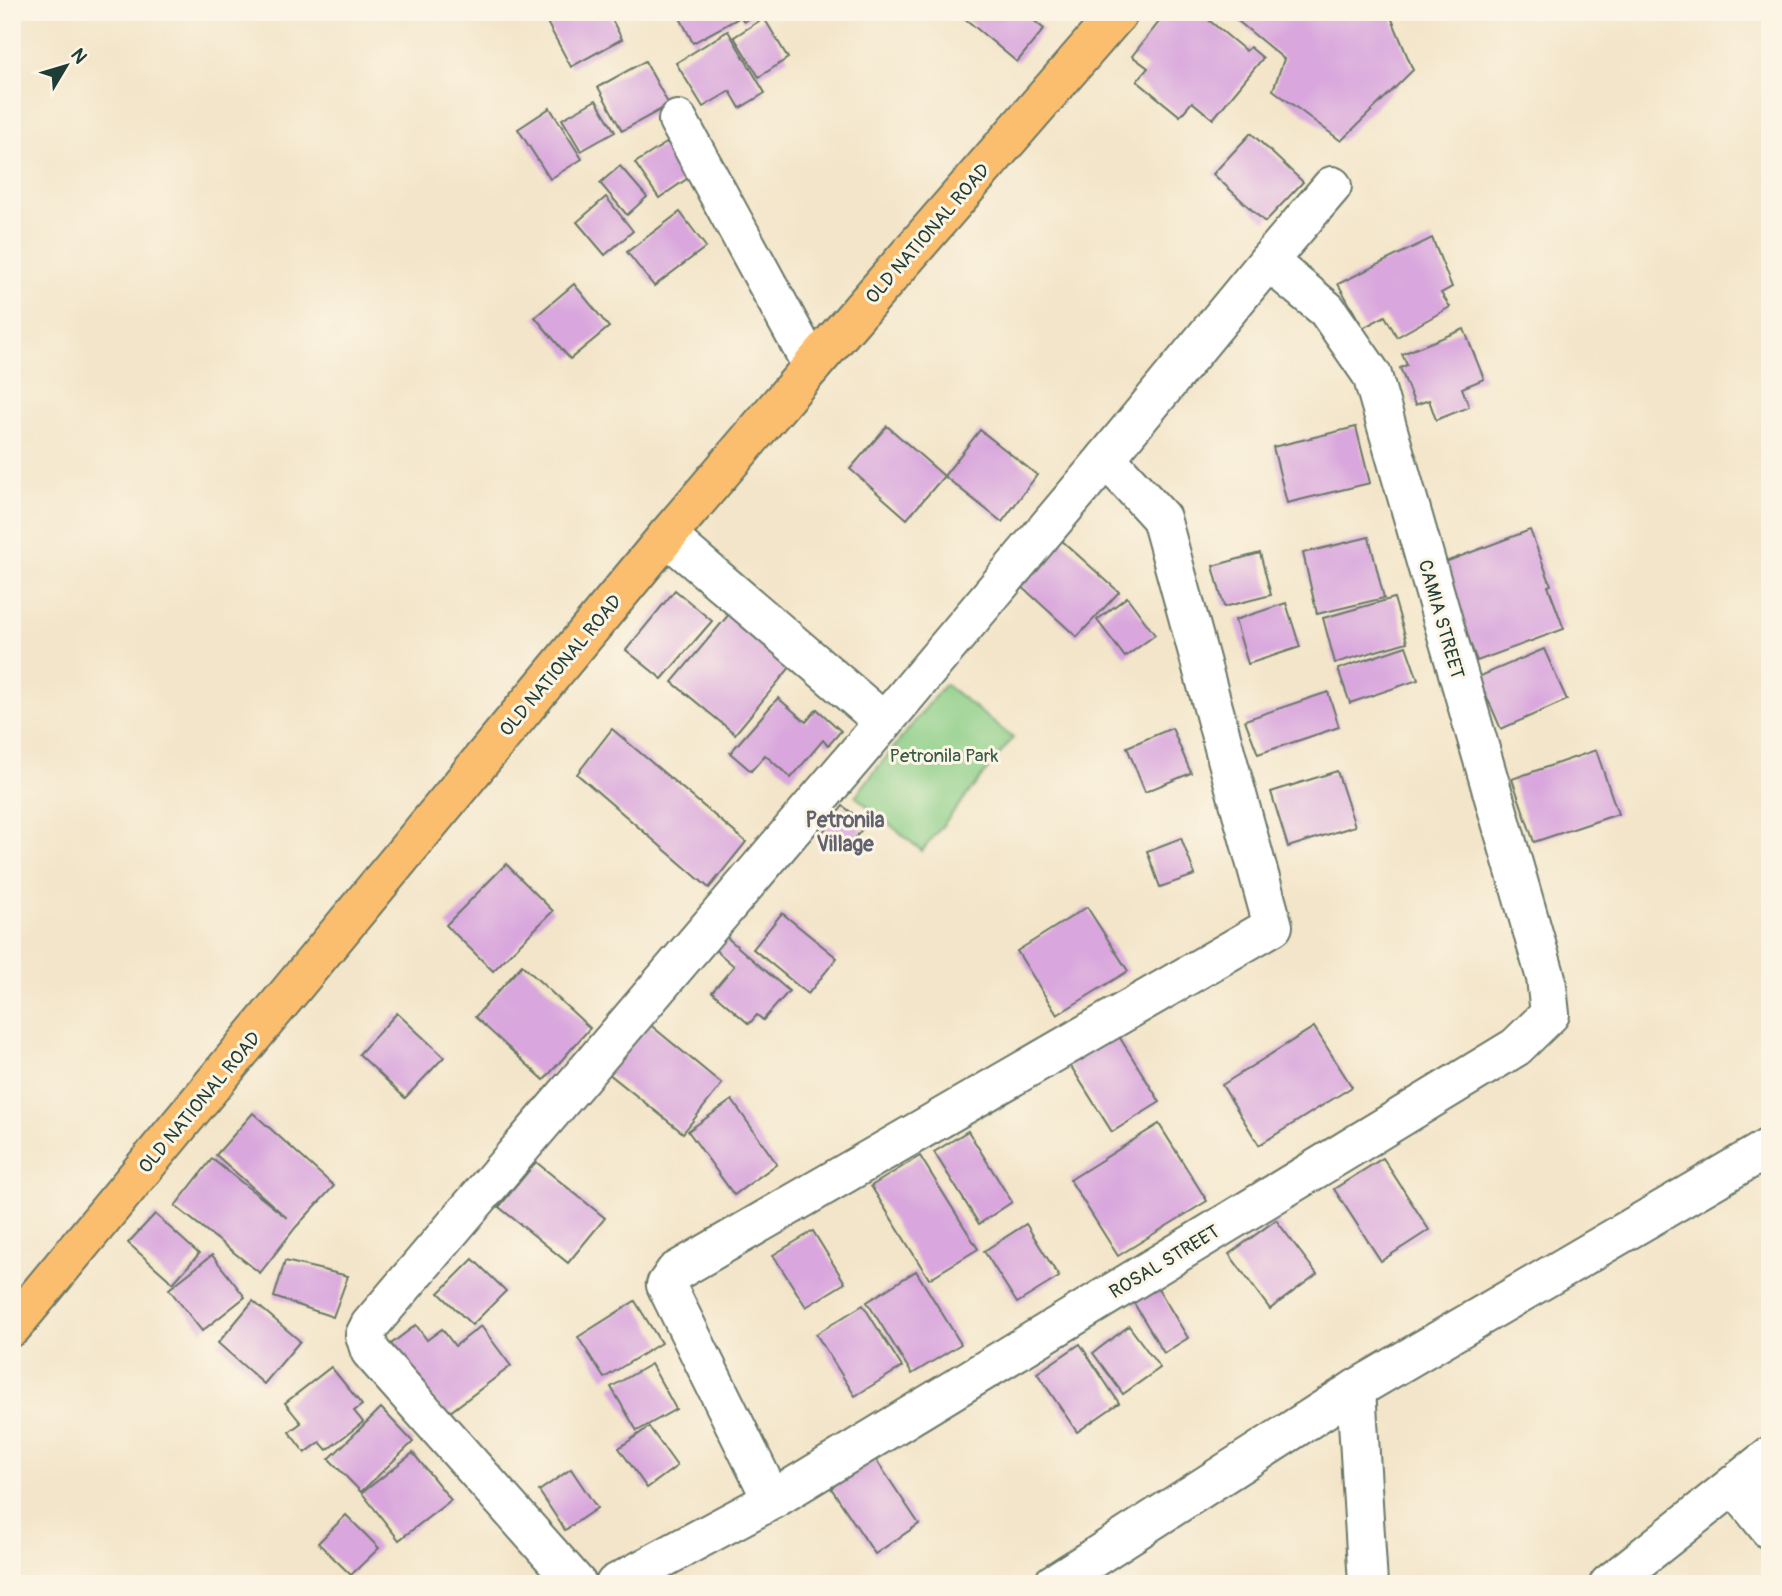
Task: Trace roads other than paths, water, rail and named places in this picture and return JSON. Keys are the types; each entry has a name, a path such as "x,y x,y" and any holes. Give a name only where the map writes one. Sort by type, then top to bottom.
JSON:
{"main road":[{"name":"OLD NATIONAL ROAD","path":"12,1327 667,536 1119,12"}],"street":[{"path":"678,120 812,366"},
{"path":"577,1584 370,1351 365,1335 370,1325 884,722 1332,186"},
{"name":"CAMIA STREET","path":"1268,261 1327,310 1372,375 1546,978 1550,1014"},
{"path":"772,1500 666,1285 675,1272 1273,926 1161,518 1106,458"},
{"path":"667,536 884,722"},
{"name":"ROSAL STREET","path":"615,1584 772,1500 1516,1047 1550,1014"},
{"path":"1053,1584 1356,1388 1770,1147"},
{"path":"1356,1388 1368,1584"},
{"path":"1609,1584 1770,1457"},
{"path":"1734,1485 1770,1530"}],"district":[{"name":"Petronila Village","path":"845,832"}],"park label":[{"name":"Petronila Park","path":"944,755"}]}
